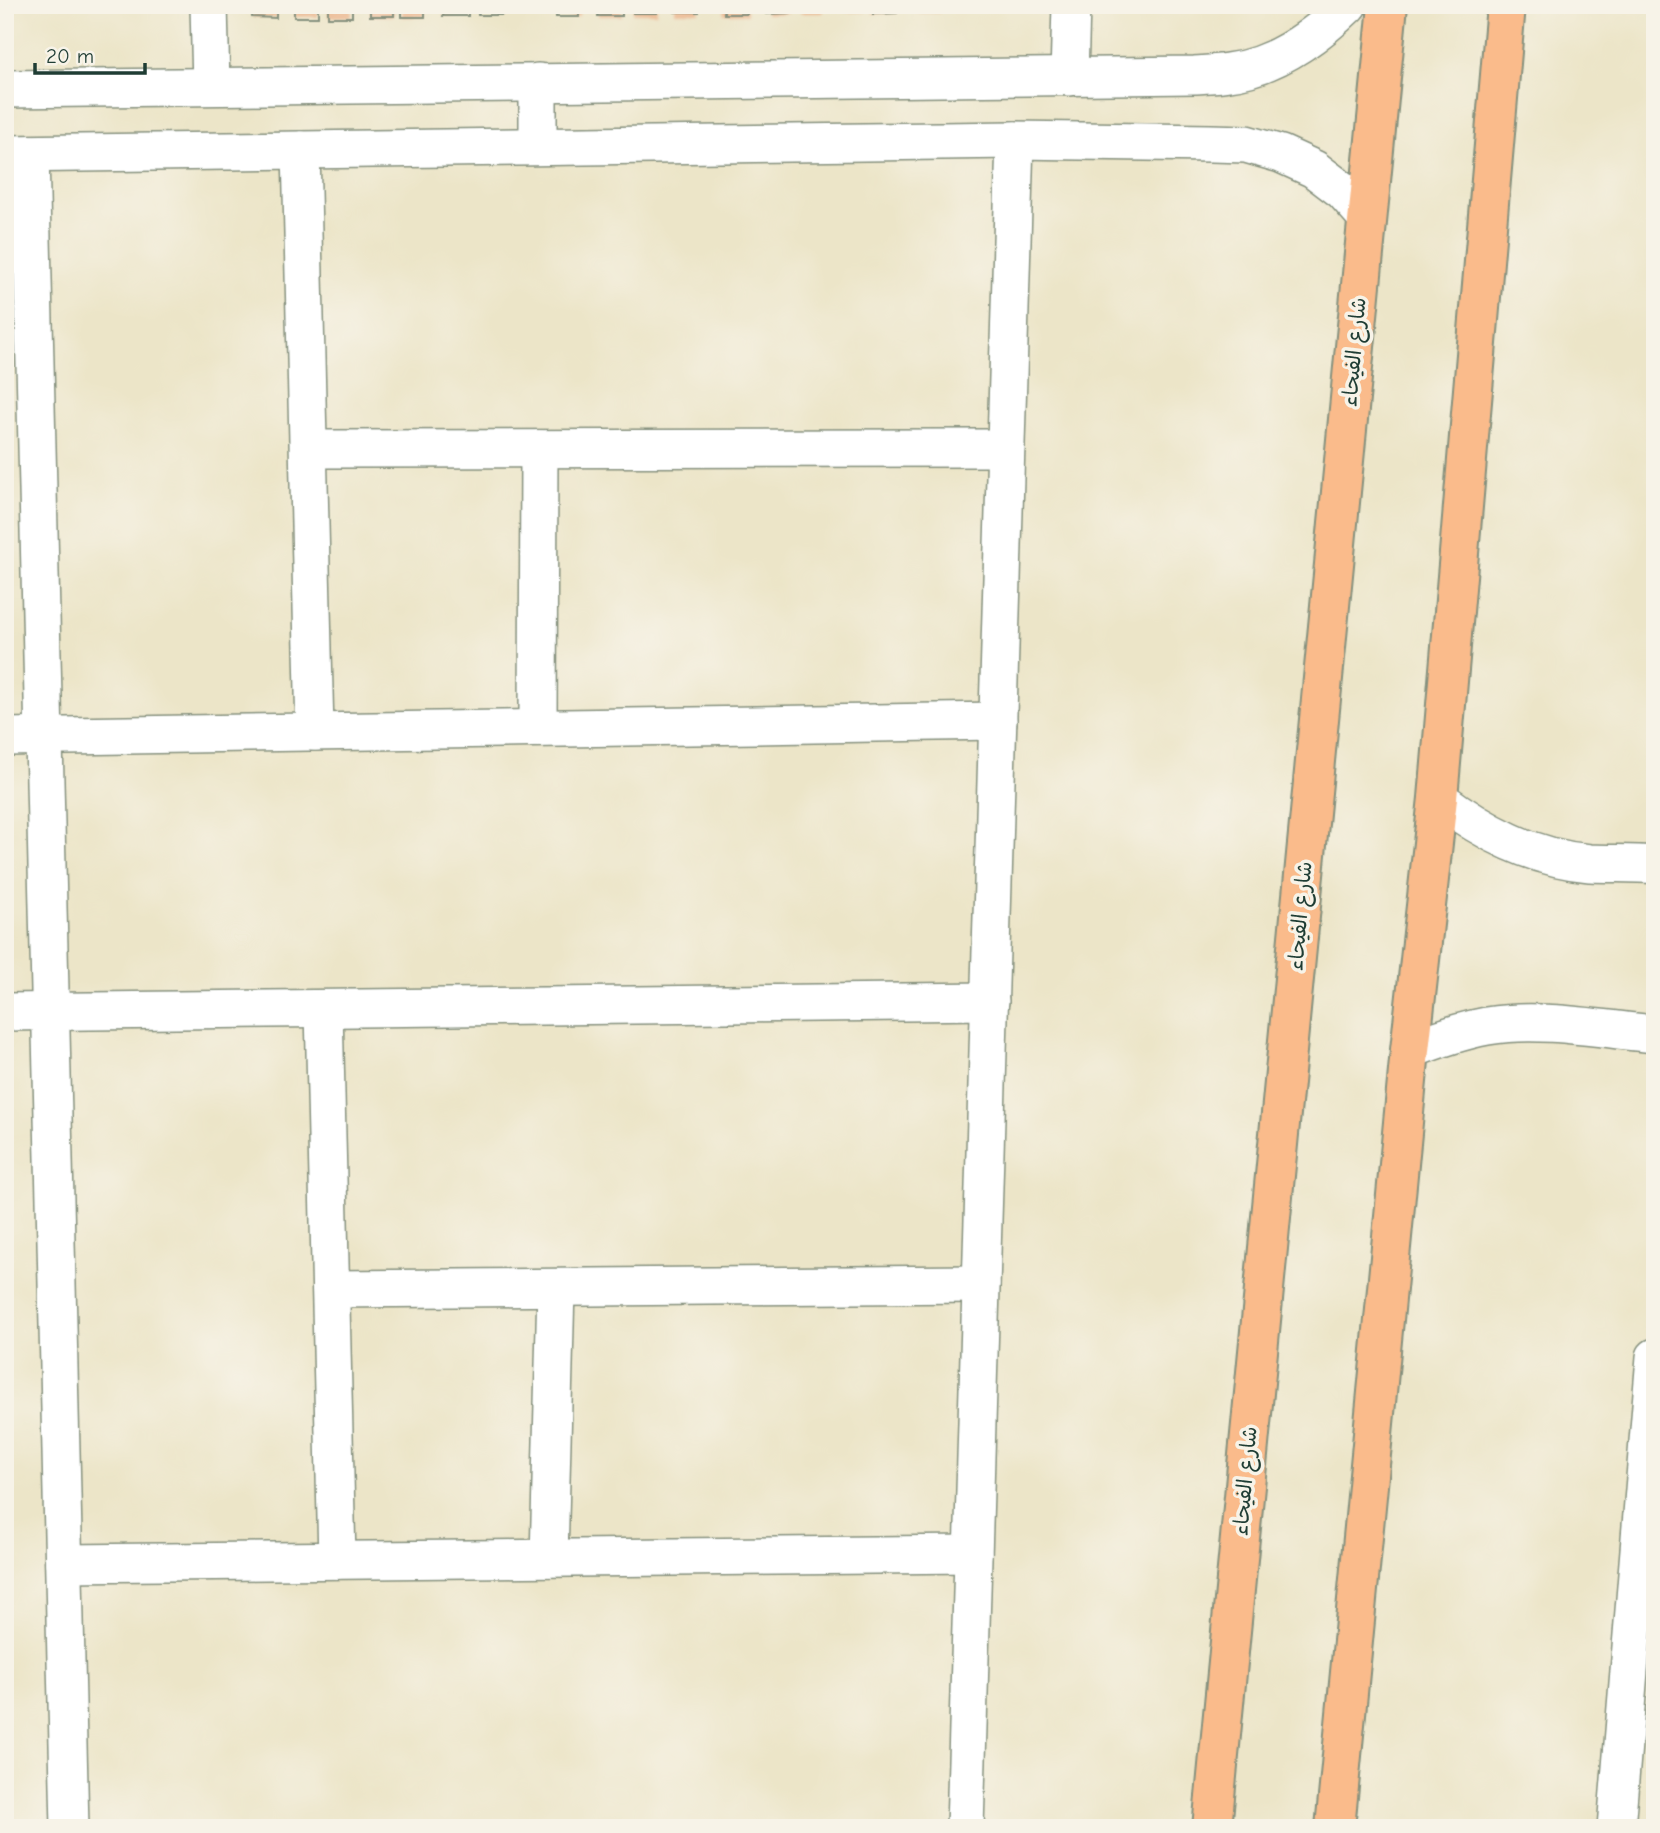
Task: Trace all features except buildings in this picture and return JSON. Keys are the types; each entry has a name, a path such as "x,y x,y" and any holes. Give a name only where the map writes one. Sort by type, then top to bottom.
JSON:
{"highway":[{"name":"شارع الفيحاء","path":"1212,1828 1388,5"},
{"path":"1335,1828 1410,1050 1438,798 1506,5"}],"street":[{"path":"209,5 211,86"},
{"path":"1069,78 1071,5"},
{"path":"5,89 1069,78 1231,72 1263,62 1295,47 1323,28 1348,5"},
{"path":"538,82 538,146"},
{"path":"964,1828 1014,140"},
{"path":"70,1828 44,736 17,154 1014,140 1247,144 1281,154 1314,169 1343,191 1367,218"},
{"path":"301,150 315,732"},
{"path":"309,450 1006,448"},
{"path":"538,728 539,449"},
{"path":"5,737 998,721"},
{"path":"1438,798 1485,830 1549,856 1590,863 1655,865"},
{"path":"5,1012 990,1001"},
{"path":"324,1009 337,1560"},
{"path":"1410,1050 1449,1035 1489,1026 1572,1026 1655,1034"},
{"path":"331,1289 981,1284"},
{"path":"549,1558 556,1288"},
{"path":"1616,1828 1654,1366"},
{"path":"64,1563 973,1554"}]}
